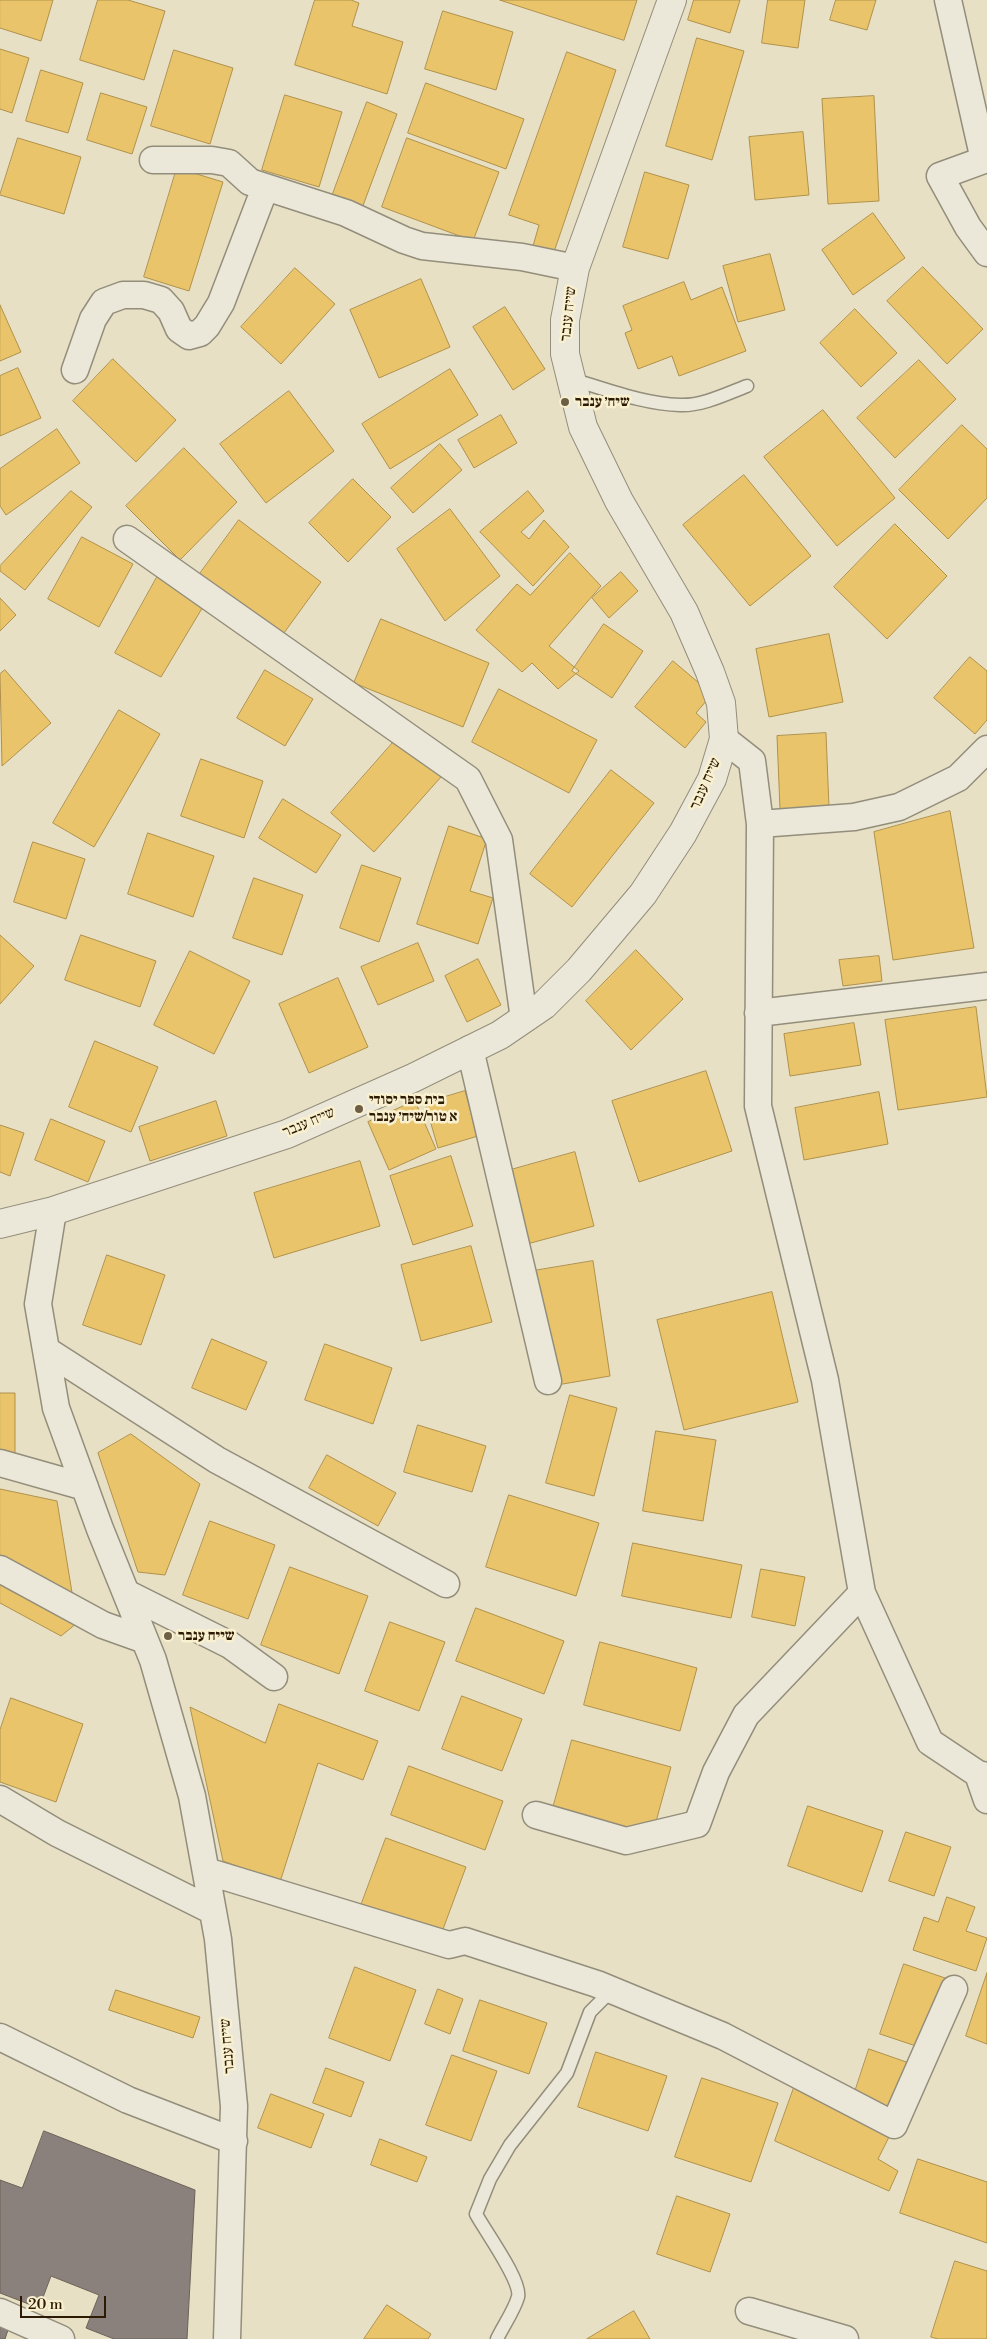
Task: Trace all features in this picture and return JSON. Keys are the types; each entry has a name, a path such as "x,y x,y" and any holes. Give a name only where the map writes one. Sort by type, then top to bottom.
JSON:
{"street":[{"name":"שייח ענבר","path":"0,1224 53,1211 287,1134 500,1035 544,1005 578,970 643,894 683,833 708,786 724,740 721,703 684,612 619,501 583,427 565,354 565,320 575,268 672,0"},
{"path":"948,0 984,160 940,176 968,227 987,253"},
{"path":"153,160 212,160 228,163 250,182 346,213 404,240 422,246 522,257 575,268"},
{"path":"76,370 93,319 104,302 123,295 144,295 161,300 171,311 179,329 188,336 200,333 207,326 221,303 265,188"},
{"path":"127,539 468,779 499,840 524,1019"},
{"path":"724,740 752,761 760,824 758,1106 825,1380 862,1593 930,1742 982,1775 987,1800"},
{"path":"760,824 854,817 900,807 958,778 987,749"},
{"path":"758,1013 987,986"},
{"path":"470,1049 548,1381"},
{"name":"שייח ענבר","path":"53,1211 38,1304 56,1408 84,1486 153,1660 192,1796 218,1939 234,2106 227,2339"},
{"path":"46,1350 217,1460 446,1584"},
{"path":"0,1463 84,1486"},
{"path":"0,1569 103,1625 145,1640"},
{"path":"126,1593 230,1644 274,1677"},
{"path":"536,1815 626,1841 697,1824 716,1772 746,1715 862,1593"},
{"path":"0,1799 56,1833 213,1910"},
{"path":"206,1871 450,1945 465,1941 612,1990 723,2036 894,2125 954,1989"},
{"path":"0,2037 128,2100 234,2141"},
{"path":"749,2311 845,2339"},
{"path":"0,2312 61,2339"}],"lane":[{"path":"571,379 636,398 681,405 711,399 747,386"},
{"path":"497,2339 518,2295 514,2276 486,2234 476,2214 490,2179 510,2145 567,2073 590,2012 612,1990"}],"building: Homes":[{"path":"0,0 53,0 41,41 0,28"},
{"path":"98,0 128,0 165,11 144,80 80,60"},
{"path":"315,0 351,0 359,3 352,26 403,42 387,94 295,65"},
{"path":"500,0 637,0 624,40"},
{"path":"694,0 740,0 730,33 688,20"},
{"path":"768,0 805,0 798,48 762,43"},
{"path":"836,0 876,0 867,30 830,20"},
{"path":"443,11 513,32 496,90 425,69"},
{"path":"697,38 744,51 712,160 666,146"},
{"path":"0,49 29,58 12,113 0,109"},
{"path":"174,50 233,68 210,144 151,126"},
{"path":"567,52 616,70 554,252 533,246 539,225 509,215"},
{"path":"41,70 83,83 68,133 26,121"},
{"path":"426,83 524,119 506,169 408,133"},
{"path":"101,93 147,107 132,154 87,140"},
{"path":"285,95 342,112 319,187 262,170"},
{"path":"874,96 879,201 828,204 822,99"},
{"path":"367,102 397,114 361,211 331,199"},
{"path":"803,132 809,195 755,200 749,137"},
{"path":"18,138 81,157 64,214 0,195"},
{"path":"407,138 499,172 473,241 382,207"},
{"path":"177,168 223,182 189,291 144,277"},
{"path":"645,172 689,185 668,259 623,247"},
{"path":"873,213 905,258 853,295 822,250"},
{"path":"770,254 785,310 738,322 723,266"},
{"path":"923,267 983,329 947,364 887,301"},
{"path":"295,268 335,304 281,364 241,327"},
{"path":"421,279 450,347 379,378 350,310"},
{"path":"684,282 691,300 722,287 746,351 679,376 672,356 638,369 625,333 632,330 623,306"},
{"path":"0,305 21,352 0,361"},
{"path":"505,307 545,369 513,390 473,327"},
{"path":"855,309 897,353 861,387 820,343"},
{"path":"113,359 176,420 136,462 73,401"},
{"path":"919,360 956,399 895,458 857,418"},
{"path":"18,368 41,418 0,436 0,376"},
{"path":"450,369 478,415 390,469 362,424"},
{"path":"289,391 334,451 266,503 220,444"},
{"path":"823,410 895,498 837,546 764,457"},
{"path":"501,415 517,443 474,468 458,440"},
{"path":"962,425 987,449 987,498 948,539 899,490"},
{"path":"57,429 80,463 6,515 0,506 0,469"},
{"path":"440,444 462,470 413,513 391,488"},
{"path":"184,448 237,502 180,560 126,506"},
{"path":"744,475 811,556 750,606 683,525"},
{"path":"353,479 391,517 348,562 309,523"},
{"path":"71,491 92,507 25,590 0,571 0,566"},
{"path":"528,491 544,511 521,532 529,539 544,520 569,547 533,586 480,532"},
{"path":"450,509 500,576 445,621 397,549"},
{"path":"239,520 321,582 281,637 199,575"},
{"path":"895,524 947,576 887,639 834,587"},
{"path":"82,537 133,564 99,627 48,599"},
{"path":"570,553 601,586 549,646 579,671 558,689 532,663 522,672 476,630 517,584 530,595"},
{"path":"161,570 207,600 161,677 115,653"},
{"path":"621,572 638,591 609,618 592,598"},
{"path":"0,598 16,615 0,631"},
{"path":"381,619 489,663 463,727 354,683"},
{"path":"604,624 643,651 612,698 572,671"},
{"path":"829,634 843,702 769,717 756,649"},
{"path":"970,657 987,671 987,720 975,734 934,698"},
{"path":"673,661 712,694 696,713 706,722 685,748 635,707"},
{"path":"5,670 51,723 2,766 0,674"},
{"path":"265,670 313,699 285,746 237,718"},
{"path":"499,689 597,740 569,793 472,742"},
{"path":"119,710 160,734 94,847 53,823"},
{"path":"826,733 829,807 780,809 777,736"},
{"path":"397,738 441,777 374,852 331,813"},
{"path":"201,759 263,781 244,838 181,816"},
{"path":"611,770 654,803 572,907 530,874"},
{"path":"283,799 341,835 316,873 259,838"},
{"path":"950,811 974,948 893,960 874,832"},
{"path":"449,826 487,839 470,891 493,898 478,944 417,924"},
{"path":"148,833 214,856 193,917 128,894"},
{"path":"33,842 85,859 66,919 14,902"},
{"path":"362,865 401,878 379,942 340,928"},
{"path":"254,878 303,895 282,955 233,938"},
{"path":"0,935 34,966 0,1004"},
{"path":"81,935 156,961 140,1007 65,980"},
{"path":"418,943 434,981 378,1005 361,967"},
{"path":"636,950 683,999 631,1050 586,1001"},
{"path":"190,951 250,981 214,1054 154,1025"},
{"path":"879,956 882,981 843,986 839,960"},
{"path":"478,959 501,1005 467,1022 445,976"},
{"path":"338,978 368,1047 309,1073 279,1004"},
{"path":"976,1007 987,1097 898,1110 885,1020"},
{"path":"854,1023 861,1065 790,1076 784,1034"},
{"path":"95,1041 158,1067 131,1132 69,1107"},
{"path":"706,1071 732,1151 639,1182 612,1101"},
{"path":"465,1091 478,1136 438,1148 425,1103"},
{"path":"879,1092 888,1144 804,1160 795,1108"},
{"path":"216,1101 227,1136 150,1161 139,1127"},
{"path":"415,1101 436,1149 389,1170 368,1122"},
{"path":"51,1119 105,1141 88,1182 35,1160"},
{"path":"0,1125 24,1133 10,1176 0,1172"},
{"path":"575,1152 594,1226 527,1244 507,1171"},
{"path":"451,1156 473,1226 413,1245 390,1176"},
{"path":"360,1161 380,1226 274,1258 254,1193"},
{"path":"471,1246 492,1322 421,1341 401,1265"},
{"path":"107,1255 165,1275 141,1345 83,1325"},
{"path":"593,1261 610,1376 551,1386 533,1271"},
{"path":"772,1292 798,1402 684,1430 657,1320"},
{"path":"212,1339 267,1362 246,1410 192,1388"},
{"path":"325,1344 392,1368 373,1424 305,1400"},
{"path":"0,1393 15,1393 15,1462 0,1462"},
{"path":"570,1395 617,1408 594,1496 546,1483"},
{"path":"418,1425 486,1446 472,1492 404,1472"},
{"path":"656,1431 716,1440 703,1521 643,1511"},
{"path":"131,1434 200,1484 165,1575 138,1572 98,1453"},
{"path":"327,1455 396,1493 378,1526 309,1488"},
{"path":"0,1489 57,1501 77,1623 61,1636 0,1603"},
{"path":"509,1495 599,1523 576,1596 486,1567"},
{"path":"210,1521 275,1545 248,1619 183,1595"},
{"path":"633,1543 742,1565 731,1618 622,1596"},
{"path":"290,1567 368,1596 339,1674 261,1645"},
{"path":"761,1569 805,1577 795,1626 752,1617"},
{"path":"476,1608 564,1641 544,1694 456,1661"},
{"path":"390,1622 445,1642 419,1711 365,1691"},
{"path":"600,1642 697,1668 680,1731 584,1705"},
{"path":"462,1696 522,1719 502,1771 442,1749"},
{"path":"11,1698 83,1724 56,1802 0,1782 0,1730"},
{"path":"279,1704 378,1741 363,1780 318,1763 280,1882 223,1861 190,1707 265,1743"},
{"path":"572,1740 671,1767 652,1836 553,1808"},
{"path":"409,1766 503,1801 485,1850 391,1815"},
{"path":"808,1806 883,1831 862,1892 788,1866"},
{"path":"906,1832 951,1847 934,1896 889,1881"},
{"path":"386,1838 466,1867 439,1940 359,1911"},
{"path":"947,1897 975,1907 966,1931 987,1938 976,1971 913,1950 924,1917 938,1922"},
{"path":"904,1964 948,1979 925,2049 880,2034"},
{"path":"355,1967 416,1990 390,2061 329,2038"},
{"path":"987,1973 987,2044 966,2036"},
{"path":"438,1989 463,1999 450,2034 425,2024"},
{"path":"116,1990 200,2017 193,2038 109,2010"},
{"path":"480,2000 547,2023 529,2074 463,2051"},
{"path":"869,2049 912,2064 892,2121 850,2107"},
{"path":"596,2052 667,2076 648,2131 578,2107"},
{"path":"452,2055 497,2071 471,2141 426,2125"},
{"path":"326,2068 364,2082 351,2117 313,2103"},
{"path":"702,2078 778,2103 751,2182 675,2157"},
{"path":"796,2082 892,2131 878,2159 898,2171 889,2191 775,2141"},
{"path":"271,2094 324,2114 311,2148 258,2128"},
{"path":"380,2139 427,2157 417,2182 371,2165"},
{"path":"918,2159 987,2182 987,2243 900,2213"},
{"path":"677,2196 730,2214 710,2272 657,2254"},
{"path":"955,2261 987,2271 987,2339 938,2339 931,2337"},
{"path":"387,2305 431,2334 428,2339 364,2339"},
{"path":"634,2311 650,2339 587,2339"}],"building: Industry":[{"path":"44,2131 195,2190 187,2339 114,2339 86,2328 99,2295 51,2276 39,2308 0,2293 0,2180 22,2188"},
{"path":"0,2316 11,2321 5,2339 0,2339"}],"place":[{"name":"שיח׳ ענבר","path":"565,402"},
{"name":"בית ספר יסודי א טור/שיח׳ ענבר","path":"359,1109"},
{"name":"שייח ענבר","path":"168,1636"}]}
